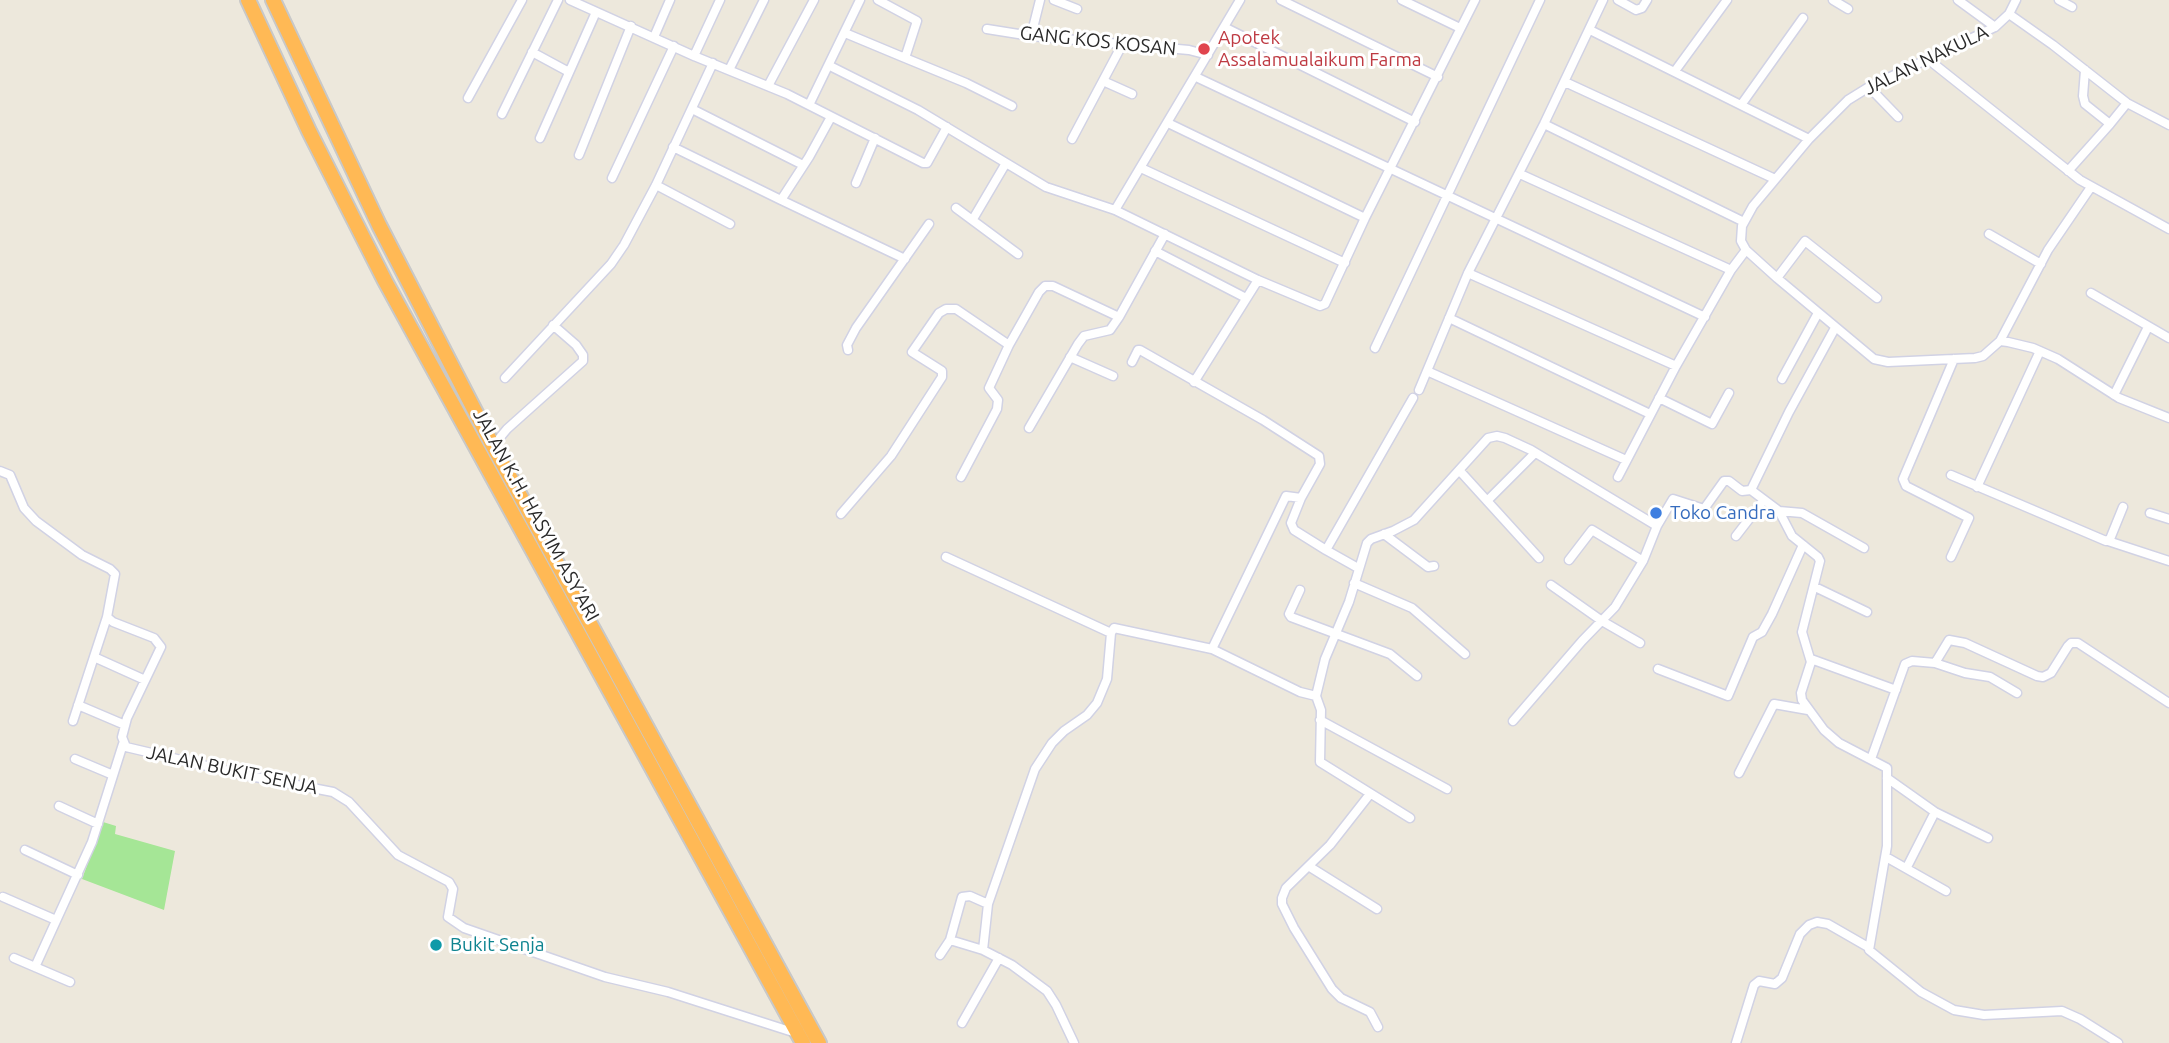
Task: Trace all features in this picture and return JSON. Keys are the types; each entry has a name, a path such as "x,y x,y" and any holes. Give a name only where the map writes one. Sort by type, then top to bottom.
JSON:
{"highway":[{"name":"JALAN K.H. HASYIM ASY'ARI","path":"248,0 314,142 385,281 801,1039"},
{"name":"JALAN K.H. HASYIM ASY'ARI","path":"273,0 379,225 493,446 819,1043"}],"street":[{"path":"468,98 522,0"},
{"path":"502,114 558,0"},
{"path":"570,0 768,86 923,163 927,163 947,127"},
{"path":"653,37 670,0"},
{"path":"694,56 720,0"},
{"path":"729,70 764,0"},
{"path":"768,86 814,0"},
{"path":"809,105 860,0"},
{"path":"878,0 917,20 905,58"},
{"path":"1031,36 1040,0"},
{"path":"1054,0 1077,9"},
{"path":"1115,210 1240,0"},
{"path":"1281,0 1438,76"},
{"path":"1402,0 1460,28"},
{"path":"830,66 918,110 1057,192 1115,210 1258,280 1320,306 1325,304 1365,218 1475,0"},
{"path":"1375,348 1540,0"},
{"path":"1326,550 1416,394 1468,273 1520,174 1603,0"},
{"path":"1618,0 1636,10 1642,8 1647,0"},
{"path":"1675,71 1727,0"},
{"path":"1833,0 1848,9"},
{"path":"1958,0 1995,27"},
{"name":"JALAN NAKULA","path":"1744,222 1775,179 1809,139 1848,100 1995,27 2009,14 2015,0"},
{"path":"2059,0 2072,7"},
{"path":"540,138 596,12"},
{"path":"2009,14 2127,103 2169,125"},
{"path":"1741,105 1803,18"},
{"path":"579,155 631,26"},
{"path":"1224,27 1415,122"},
{"name":"GANG KOS KOSAN","path":"987,29 1031,36 1189,50 1208,55"},
{"path":"1590,30 1809,139"},
{"path":"845,33 967,83 1012,106"},
{"path":"1072,139 1122,45"},
{"path":"612,178 674,46"},
{"path":"532,52 569,72"},
{"path":"1929,60 2068,171 2091,187 2169,229"},
{"path":"505,378 611,264 624,245 656,185 713,63"},
{"path":"2084,70 2085,104 2109,124"},
{"path":"1196,77 1704,317"},
{"path":"1103,81 1132,94"},
{"path":"1565,82 1775,179"},
{"path":"1870,87 1898,117"},
{"path":"2068,171 2127,103"},
{"path":"692,110 803,165"},
{"path":"780,200 831,117"},
{"path":"1168,123 1365,218"},
{"path":"1544,124 1744,222 1740,238 1746,250 1874,359 1888,362 1983,356 2000,341 2041,264 2091,187"},
{"path":"856,183 875,138"},
{"path":"673,147 905,259"},
{"path":"973,219 1006,163"},
{"path":"1141,168 1345,262"},
{"path":"1520,174 1731,270"},
{"path":"656,185 730,224"},
{"path":"956,208 1018,254"},
{"path":"848,350 847,345 856,328 929,224"},
{"path":"1030,428 1084,337 1110,330 1165,234"},
{"path":"1989,234 2041,264"},
{"path":"1777,278 1805,241 1877,298"},
{"path":"1618,477 1676,366 1731,270 1746,250"},
{"path":"1155,251 1246,298"},
{"path":"1468,273 1676,366"},
{"path":"1194,382 1258,280"},
{"path":"961,477 998,410 999,402 989,386 1039,292 1045,286 1053,286 1119,317"},
{"path":"2091,293 2169,338"},
{"path":"841,514 891,456 942,377 942,371 912,352 939,313 946,309 956,309 1009,345"},
{"path":"1782,379 1818,313"},
{"path":"1449,318 1650,414"},
{"path":"493,446 583,361 583,355 576,345 553,326"},
{"path":"2114,394 2148,327"},
{"path":"1513,721 1615,607 1643,561 1657,526 1673,499 1704,509 1724,481 1729,481 1745,492 1751,490 1789,412 1835,328"},
{"path":"2000,341 2018,344 2058,359 2138,407 2169,418"},
{"path":"1132,362 1140,350 1263,420 1319,456 1320,464 1301,498 1292,519 1292,528 1358,568"},
{"path":"1977,487 2040,351"},
{"path":"1070,357 1113,376"},
{"path":"1951,557 1969,518 1906,486 1903,479 1954,359"},
{"path":"1427,371 1626,460"},
{"path":"1659,398 1712,424 1729,393"},
{"path":"1410,818 1320,762 1321,710 1316,696 1321,674 1369,541 1414,520 1492,436 1505,438 1535,453 1657,526"},
{"path":"1487,501 1535,453"},
{"path":"1459,470 1539,558"},
{"path":"0,471 7,472 11,477 26,511 82,555 113,571 115,577 107,617 73,721"},
{"path":"1951,475 2108,541 2169,561"},
{"path":"1751,490 1779,511 1801,513 1864,548"},
{"path":"1212,649 1286,496 1301,498"},
{"path":"1735,536 1763,501"},
{"path":"2108,541 2123,507"},
{"path":"1779,511 1792,536 1820,561 1802,632 1811,659 1800,696 1839,743 1884,766 1887,778 1886,857 1868,947"},
{"path":"2150,513 2169,519"},
{"path":"1569,560 1592,530 1643,561"},
{"path":"1384,534 1428,567 1434,566"},
{"path":"1658,669 1728,696 1753,637 1762,632 1772,614 1803,545"},
{"path":"946,557 1111,633"},
{"path":"1354,583 1412,608 1465,654"},
{"path":"1551,585 1602,621 1640,643"},
{"path":"1815,587 1867,612"},
{"path":"1300,590 1289,616 1390,654 1417,676"},
{"name":"JALAN BUKIT SENJA","path":"107,617 113,622 154,638 160,644 159,652 125,725 123,744 131,750 333,792 355,808 392,850 452,885 453,895 448,912 454,923 606,977 668,992 801,1039"},
{"path":"982,950 988,904 1040,759 1064,731 1087,715 1097,703 1107,678 1111,633 1117,628 1212,649 1300,692 1316,696"},
{"path":"1935,663 1947,641 1956,640 2043,677 2051,673 2068,646 2074,643 2169,703"},
{"path":"94,657 145,680"},
{"path":"1811,659 1896,690"},
{"path":"1871,759 1905,664 1912,661 1935,663 1990,677 2017,693"},
{"path":"1740,773 1774,704 1809,710"},
{"path":"78,705 125,725"},
{"path":"1320,719 1447,789"},
{"path":"35,967 78,875 98,824 123,744"},
{"path":"75,760 113,775"},
{"path":"1887,778 1935,812 1988,838"},
{"path":"1370,794 1330,845 1286,888 1282,904 1335,994 1370,1012 1378,1027"},
{"path":"59,806 98,824"},
{"path":"1907,867 1935,812"},
{"path":"25,850 78,875"},
{"path":"1886,857 1946,891"},
{"path":"1310,867 1377,909"},
{"path":"940,955 950,940 963,895 988,904"},
{"path":"3,897 56,920"},
{"path":"1735,1043 1754,985 1759,981 1775,984 1782,978 1800,934 1809,925 1818,922 1828,924 1868,947 1872,954 1913,986 1954,1010 1984,1015 2062,1011 2080,1018 2118,1043"},
{"path":"950,940 999,958 1046,991 1056,1005 1074,1043"},
{"path":"14,958 70,982"},
{"path":"962,1023 999,958"}],"green space":[{"path":"103,822 116,826 115,834 175,851 164,910 82,879"}],"place":[{"name":"Apotek Assalamualaikum Farma","path":"1204,49"},
{"name":"Toko Candra","path":"1656,513"},
{"name":"Bukit Senja","path":"436,945"}]}
